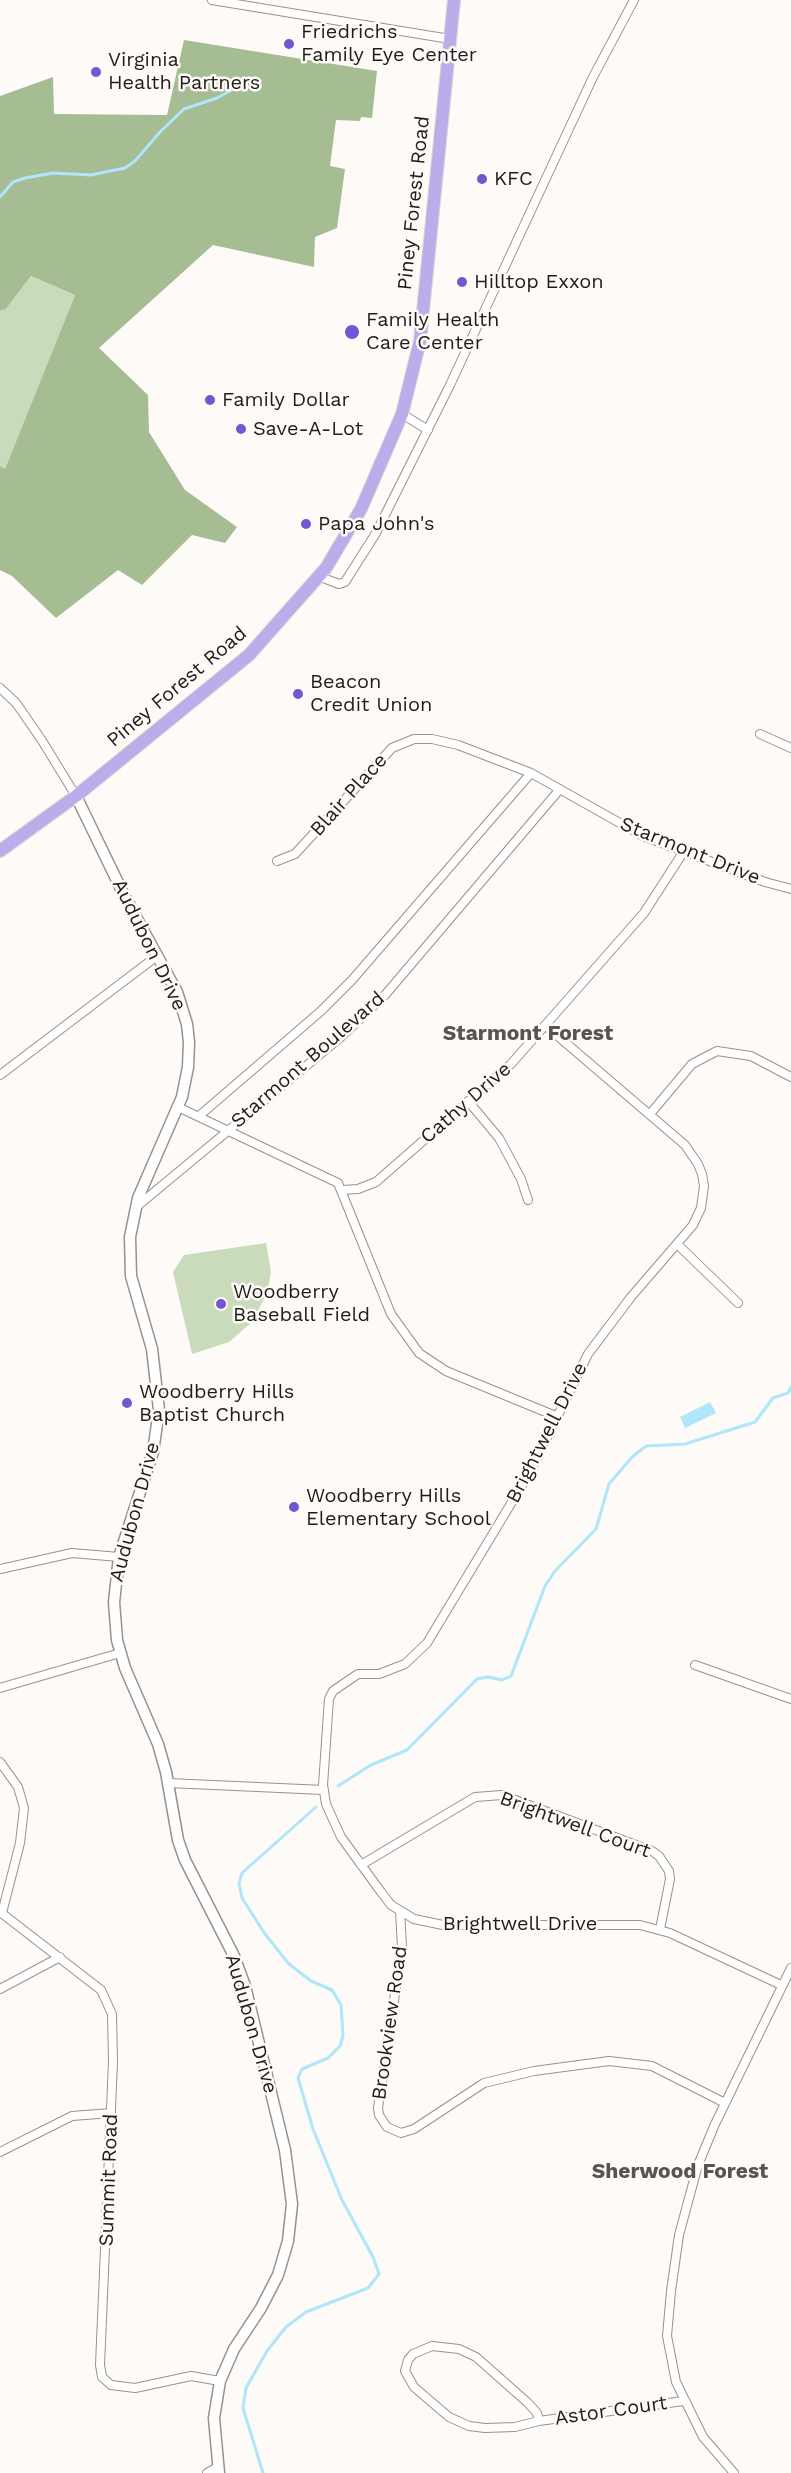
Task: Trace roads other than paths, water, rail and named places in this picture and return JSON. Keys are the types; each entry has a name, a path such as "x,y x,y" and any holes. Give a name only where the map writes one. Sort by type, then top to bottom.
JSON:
{"main road":[{"name":"Piney Forest Road","path":"0,851 76,796 249,655 326,568 361,509 402,414 420,341 454,0"}],"street":[{"path":"212,0 450,39"},
{"path":"318,576 339,584 345,582 376,532 428,430 593,77 634,0"},
{"path":"402,414 428,430"},
{"path":"0,688 16,704 41,739 76,796"},
{"path":"760,734 791,748"},
{"name":"Blair Place","path":"277,861 295,854 383,755 403,743 432,739 458,745 531,773 560,789"},
{"name":"Starmont Boulevard","path":"199,1116 321,1011 352,980 531,773"},
{"name":"Starmont Drive","path":"560,789 643,836 791,889"},
{"name":"Starmont Boulevard","path":"135,1208 227,1129 341,1037 385,995 560,789"},
{"name":"Audubon Drive","path":"76,796 124,895 177,992 187,1024 188,1067 178,1107 135,1208 130,1238 131,1276 152,1349 159,1410 153,1452 119,1557 114,1602 120,1653 150,1723 168,1783 173,1818 185,1860 234,1956 245,1986 285,2150 292,2204 288,2241 278,2275 261,2308 234,2349 220,2381 213,2418 218,2470"},
{"name":"Cathy Drive","path":"343,1190 358,1189 376,1182 511,1064 644,914 684,851"},
{"path":"0,1075 157,956"},
{"name":"Brightwell Drive","path":"546,1026 685,1144 693,1154 702,1174 704,1186 701,1208 693,1226 631,1297 588,1354 530,1472 427,1643 405,1664 379,1674 358,1674 333,1691 329,1699 324,1790 336,1828 361,1865 391,1905 414,1919 443,1925 589,1923 640,1925 660,1929 700,1945 781,1985"},
{"path":"650,1114 692,1064 717,1051 742,1053 791,1077"},
{"path":"468,1101 499,1138 521,1179 528,1200"},
{"path":"178,1107 331,1178 343,1190 391,1314 410,1343 427,1360 446,1371 558,1418"},
{"path":"677,1244 738,1303"},
{"path":"0,1569 72,1552 119,1557"},
{"path":"0,1688 120,1653"},
{"path":"695,1665 791,1700"},
{"path":"0,1762 18,1787 24,1808 20,1843 1,1912"},
{"path":"168,1783 324,1790"},
{"name":"Brightwell Court","path":"361,1865 474,1797 502,1795 578,1822 659,1856 669,1871 670,1880 660,1929"},
{"name":"Brookview Road","path":"400,1911 402,1947 378,2108 379,2115 387,2127 401,2133 414,2129 484,2083 534,2071 609,2061 652,2066 725,2103"},
{"name":"Summit Road","path":"1,1912 101,1990 111,2007 111,2113 100,2365 102,2377 111,2385 135,2388 190,2376 220,2381"},
{"path":"0,1989 60,1957"},
{"path":"734,2473 703,2437 683,2401 670,2359 667,2336 671,2291 690,2190 725,2103 791,1968"},
{"path":"0,2152 72,2116 111,2113"},
{"name":"Astor Court","path":"538,2421 537,2413 528,2403 467,2351 432,2346 413,2354 405,2366 407,2378 414,2387 459,2423 500,2429 538,2421 683,2401"},
{"path":"207,2473 218,2470"}],"water":[{"path":"710,1402 716,1413 685,1428 680,1417"}],"waterway":[{"path":"0,197 13,182 25,178 53,173 91,175 125,168 135,161 184,109 217,98 248,81"},
{"path":"338,1786 371,1765 407,1750 477,1679 488,1677 502,1680 511,1676 545,1586 555,1571 596,1529 609,1484 632,1457 646,1446 685,1444 755,1422 773,1398 788,1393 791,1387"},
{"path":"263,2473 243,2408 246,2388 267,2351 286,2327 306,2312 368,2288 379,2274 373,2257 342,2200 313,2129 298,2078 302,2069 328,2058 340,2046 343,2036 341,2005 332,1990 311,1981 289,1964 265,1934 242,1898 239,1883 242,1873 316,1807"}],"place":[{"name":"Friedrichs Family Eye Center","path":"289,44"},
{"name":"Virginia Health Partners","path":"96,72"},
{"name":"KFC","path":"482,179"},
{"name":"Hilltop Exxon","path":"462,282"},
{"name":"Family Health Care Center","path":"352,332"},
{"name":"Family Dollar","path":"210,400"},
{"name":"Save-A-Lot","path":"241,429"},
{"name":"Papa John's","path":"306,524"},
{"name":"Beacon Credit Union","path":"298,694"},
{"name":"Woodberry Baseball Field","path":"221,1304"},
{"name":"Woodberry Hills Baptist Church","path":"127,1403"},
{"name":"Woodberry Hills Elementary School","path":"294,1507"}],"district":[{"name":"Starmont Forest","path":"528,1034"},
{"name":"Sherwood Forest","path":"680,2172"}]}
